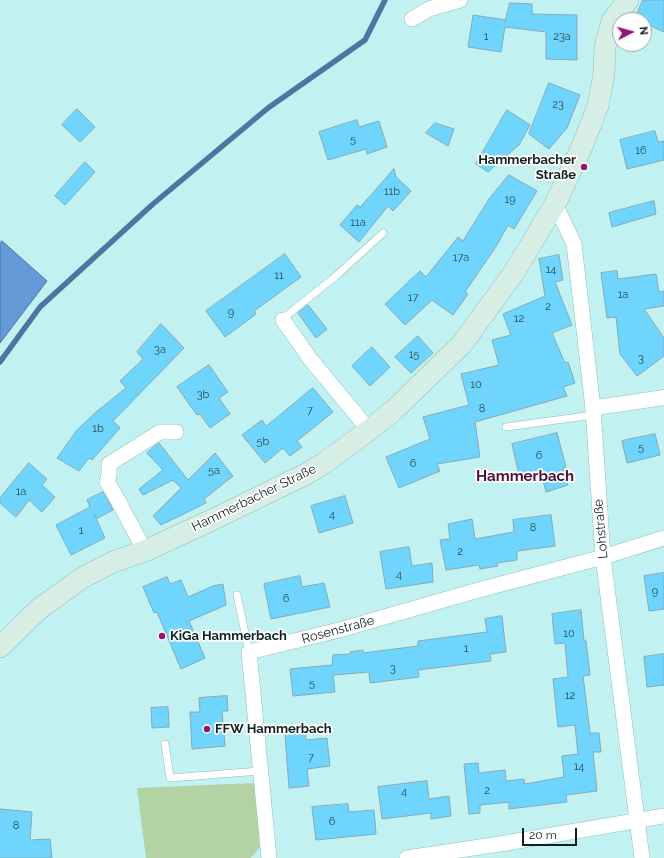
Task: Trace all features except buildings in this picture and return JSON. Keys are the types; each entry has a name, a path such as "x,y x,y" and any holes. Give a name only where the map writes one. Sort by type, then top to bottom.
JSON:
{"main road":[{"name":"Hammerbacher Straße","path":"0,647 39,609 82,578 113,562 144,551 306,474 323,464 394,410 462,344 515,271 555,204 598,106 604,73 606,47 612,21 623,2"}],"street":[{"path":"412,19 429,8 460,0"},
{"name":"Lohstraße","path":"555,204 574,244 593,412 603,557 642,858"},
{"path":"282,320 311,360 369,430"},
{"path":"593,412 664,397"},
{"path":"144,551 107,482 109,475 109,464 160,432 176,432"},
{"name":"Rosenstraße","path":"249,652 315,637 475,591 603,557 664,538"},
{"path":"249,652 269,858"},
{"path":"407,858 664,816"}],"lane":[{"path":"282,320 336,276 383,233"},
{"path":"506,427 593,412"},
{"path":"237,595 249,652"},
{"path":"165,744 170,778 260,771"}],"green space":[{"path":"255,783 260,847 251,858 146,858 137,788"}],"water":[{"path":"2,241 47,281 0,343 0,243"}],"waterway":[{"path":"0,362 40,307 153,204 268,108 365,40 385,0"}],"place":[{"name":"Hammerbacher Straße","path":"584,167"},
{"name":"KiGa Hammerbach","path":"162,636"},
{"name":"FFW Hammerbach","path":"207,729"}],"district":[{"name":"Hammerbach","path":"525,476"}]}
